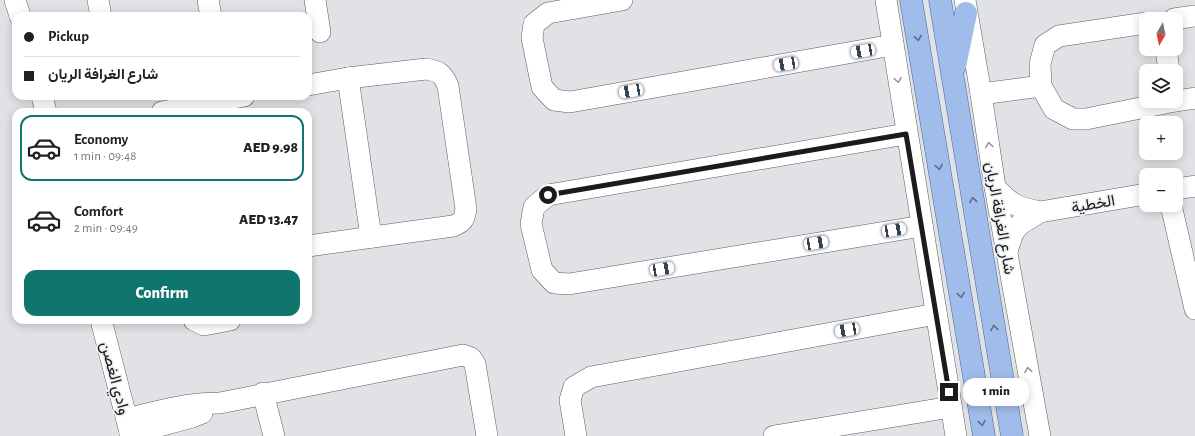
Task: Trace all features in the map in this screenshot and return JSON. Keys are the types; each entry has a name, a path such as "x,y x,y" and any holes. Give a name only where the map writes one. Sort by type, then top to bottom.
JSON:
{"main road":[{"path":"911,0 984,436"},
{"name":"شارع الغرافة الريان","path":"940,0 1012,436"},
{"path":"952,77 966,7"}],"street":[{"path":"15,0 19,12"},
{"path":"98,0 100,12"},
{"path":"208,0 210,12"},
{"path":"315,0 320,32"},
{"path":"622,0 548,12 534,24 532,38 542,87 554,100 570,102 893,45"},
{"path":"886,0 906,134 956,436"},
{"name":"شارع الغرافة الريان","path":"966,7 995,187 1040,436"},
{"path":"1183,18 1195,16"},
{"path":"1139,24 1059,36 1046,45 1040,64 1041,86 1054,109 1073,119 1086,119 1140,108"},
{"path":"312,84 348,78 426,69 435,70 444,76 448,86 466,209 462,222 453,226 312,245"},
{"path":"348,78 371,237"},
{"path":"981,94 1041,86"},
{"path":"1183,100 1195,98"},
{"path":"182,108 224,100"},
{"path":"906,134 548,195 534,207 531,224 542,270 554,283 569,284 922,226"},
{"path":"1183,188 1195,186"},
{"name":"الخطية","path":"995,187 1014,205 1023,209 1040,212 1139,195"},
{"name":"الخطية","path":"1007,251 1013,233 1019,225 1040,212"},
{"path":"1173,212 1195,309"},
{"path":"576,436 570,400 574,387 591,377 936,314"},
{"name":"وادي الغصن","path":"102,324 129,430"},
{"path":"129,430 188,404 220,403 263,393 463,355 470,358 475,364 487,436"},
{"path":"263,393 274,436"},
{"path":"774,436 951,407"}],"route":[{"path":"548,195 906,134 949,392"}]}
